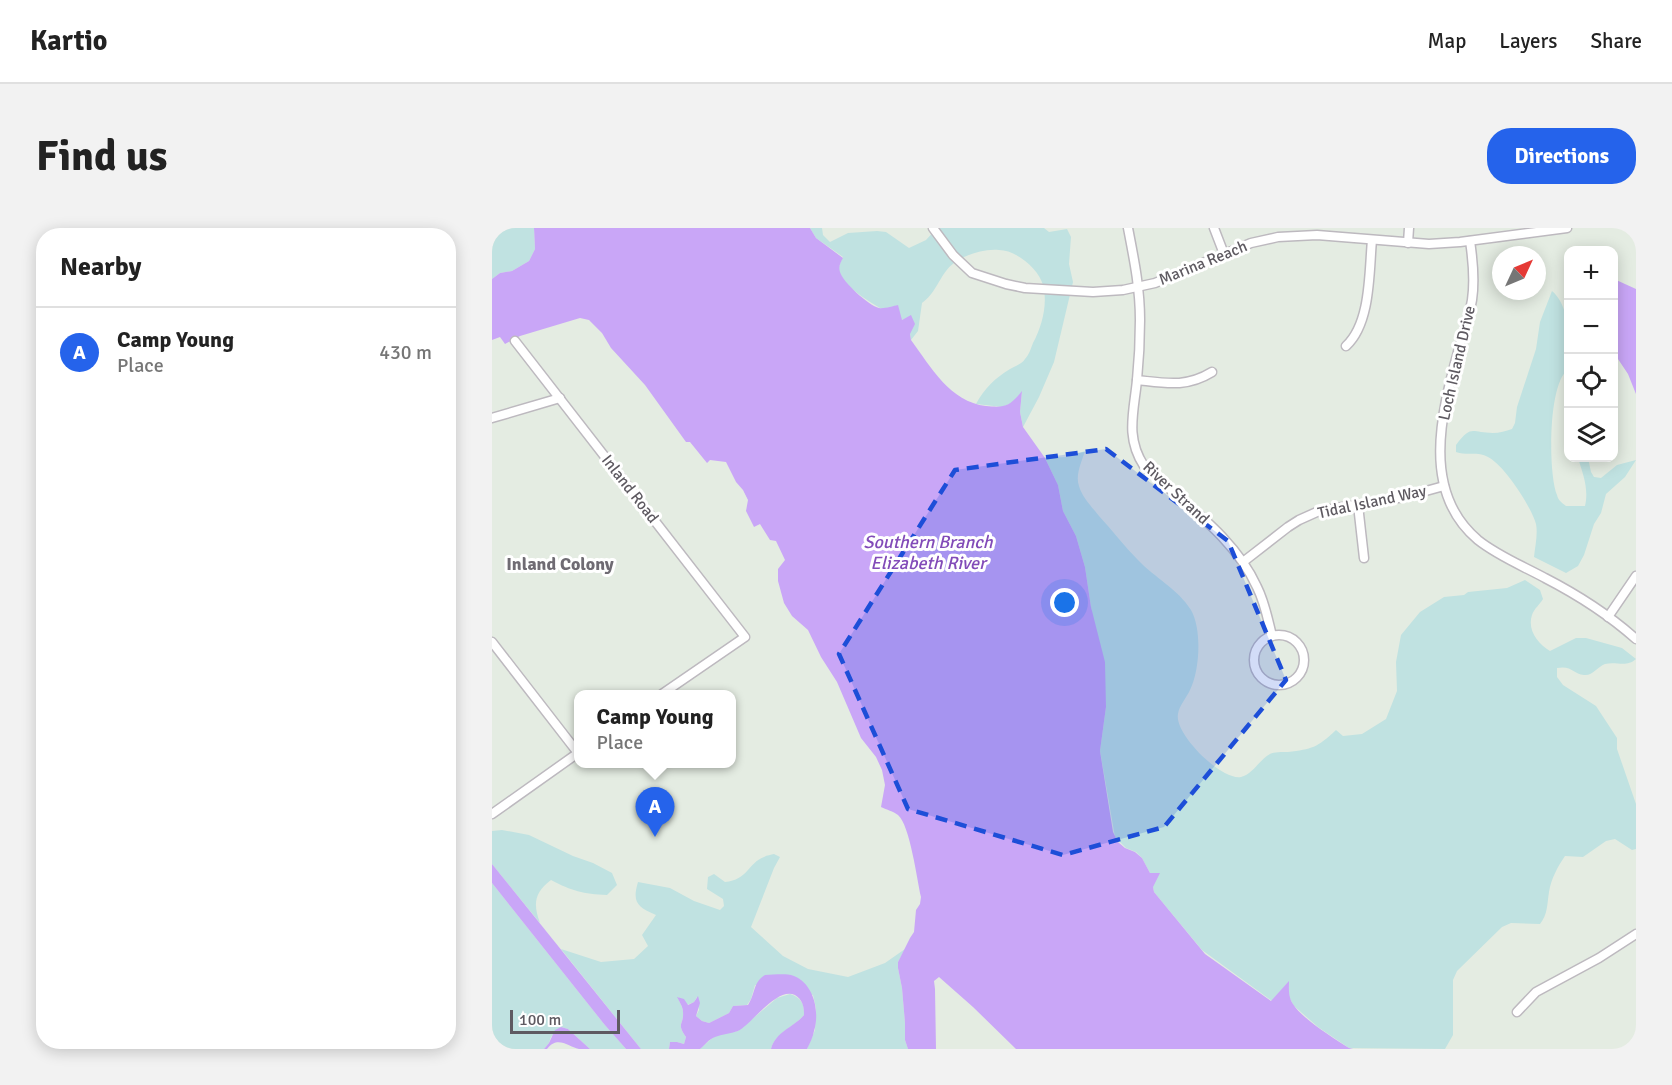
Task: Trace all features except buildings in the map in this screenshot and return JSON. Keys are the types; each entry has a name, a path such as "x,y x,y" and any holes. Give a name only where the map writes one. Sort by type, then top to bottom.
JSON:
{"street":[{"name":"Marina Reach","path":"933,228 963,266 972,273 1025,288 1061,291 1116,291 1155,283 1224,254 1293,232 1317,236 1429,244 1470,241 1527,230 1568,228"},
{"name":"River Strand","path":"1128,228 1139,287 1140,338 1132,430 1138,457 1144,466 1229,543 1258,588 1272,636"},
{"path":"1214,228 1224,254"},
{"path":"1408,243 1409,228"},
{"path":"1346,346 1355,336 1362,322 1369,281 1372,240"},
{"name":"Loch Island Drive","path":"1470,241 1474,280 1472,302 1448,392 1440,444 1441,472 1452,508 1476,538 1497,553 1571,592 1636,639"},
{"name":"Inland Road","path":"515,341 745,637 668,690"},
{"path":"1137,380 1184,383 1198,380 1212,372"},
{"path":"492,418 560,398"},
{"name":"Tidal Island Way","path":"1243,562 1299,520 1319,511 1404,497 1444,486"},
{"path":"1358,505 1364,558"},
{"path":"1608,617 1636,576"},
{"path":"1272,636 1292,639 1303,654 1304,660 1300,673 1285,684 1272,684 1266,681 1261,678 1255,667 1255,654 1258,648 1261,643 1272,636"},
{"path":"492,642 574,748"},
{"path":"492,814 574,756"},
{"path":"1517,1012 1536,992 1590,963 1636,934"}],"highlighted area":[{"path":"1106,449 1228,541 1286,680 1164,827 1063,855 908,809 839,654 955,470"}],"shaded area":[{"path":"492,228 534,228 535,249 529,261 512,271 500,273 492,279"},
{"path":"810,228 822,228 823,235 830,242 848,233 886,232 909,248 926,240 937,228 1044,228 1049,232 1067,229 1071,237 1069,264 1073,282 1054,362 1023,427 1020,412 1022,392 1012,403 1002,407 976,404 995,380 1024,361 1039,329 1043,315 1044,292 1041,279 1032,267 1006,251 990,250 964,257 950,267 922,303 918,331 911,340 911,316 902,320 876,306 857,292 842,278 839,271 843,257 816,238"},
{"path":"1552,291 1564,310 1564,375 1561,378 1553,409 1551,449 1554,484 1558,498 1566,506 1585,506 1586,488 1579,462 1589,462 1594,477 1601,478 1617,465 1636,460 1625,477 1606,494 1584,555 1578,566 1566,573 1534,557 1536,524 1523,497 1502,468 1484,455 1456,452 1456,445 1469,432 1495,433 1512,429 1536,349 1540,322"},
{"path":"1085,451 1078,477 1080,490 1085,498 1133,555 1180,596 1195,618 1198,661 1189,693 1178,714 1179,723 1183,733 1201,754 1223,772 1233,776 1245,775 1272,753 1314,747 1336,730 1343,736 1362,734 1386,719 1397,691 1396,662 1401,635 1420,612 1444,597 1507,588 1525,580 1540,590 1543,599 1533,613 1531,626 1538,640 1550,651 1576,638 1586,638 1622,648 1636,659 1625,664 1605,664 1587,675 1566,668 1557,668 1557,677 1563,685 1596,706 1617,738 1617,749 1636,804 1636,849 1632,850 1615,839 1606,841 1583,857 1565,856 1553,878 1546,913 1540,924 1511,923 1502,927 1457,971 1453,980 1453,1035 1445,1049 1349,1048 1318,1027 1294,1006 1289,997 1289,982 1272,1001 1202,950 1154,892 1150,873 1142,858 1136,852 1126,848 1115,837 1100,751 1106,707 1085,567 1076,536 1063,511 1058,485 1045,458 1067,457"},
{"path":"502,830 529,835 593,863 612,873 617,885 607,895 599,895 565,887 551,880 536,899 536,910 540,923 492,864 492,831"},
{"path":"774,854 780,857 751,927 783,956 808,969 848,977 885,963 905,949 898,962 898,968 902,988 905,1040 908,1049 807,1049 815,1030 816,1008 813,995 755,985 747,1005 733,1006 729,1013 709,1023 696,1016 699,1010 697,997 694,1002 687,1005 678,997 683,1010 681,1026 686,1037 684,1044 670,1042 669,1049 641,1049 561,949 601,962 634,959 648,946 642,935 656,915 638,903 636,894 638,882 670,888 694,901 720,910 724,906 723,899 707,889 708,877 714,874 725,882 733,881 743,875 754,863"},
{"path":"492,883 626,1049 590,1049 568,1029 561,1027 544,1049 492,1049"},
{"path":"790,994 802,1002 804,1015 777,1038 771,1049 700,1049 717,1035 738,1031 777,998"}],"water":[{"name":"Southern Branch Elizabeth River","path":"534,228 810,228 816,238 843,258 839,268 842,276 863,298 879,308 898,305 902,320 911,315 915,324 910,334 911,340 942,382 962,398 973,403 998,407 1011,403 1022,391 1020,412 1023,427 1045,458 1058,485 1063,511 1076,536 1085,567 1091,607 1105,662 1106,707 1100,751 1113,832 1118,842 1142,858 1150,873 1160,873 1153,887 1154,892 1205,954 1271,1001 1289,981 1290,999 1297,1010 1319,1028 1353,1049 1016,1049 939,977 934,981 936,1049 908,1049 905,1040 898,962 914,932 916,910 921,897 909,841 902,821 898,815 881,807 885,785 882,770 876,757 861,738 837,682 808,630 792,616 784,603 778,581 778,569 785,560 776,541 770,540 760,524 754,527 746,511 748,500 726,462 710,460 707,463 690,442 686,442 645,385 589,320 580,318 520,336 505,344 500,337 492,340 492,279 500,273 512,271 529,261 535,249"},
{"path":"1618,281 1636,289 1636,394 1628,374 1618,359"},
{"path":"492,864 641,1049 626,1049 604,1024 492,883"},
{"path":"765,975 794,976 801,980 811,992 816,1007 816,1024 807,1049 771,1049 777,1038 804,1015 800,999 788,994 772,1001 738,1031 713,1038 700,1049 669,1049 670,1042 684,1044 686,1037 681,1026 683,1010 677,997 684,999 688,1005 698,996 700,1003 696,1016 709,1023 729,1013 733,1006 748,1005 758,981"},
{"path":"561,1027 568,1029 590,1049 579,1049 559,1042 544,1049 555,1030"}],"place":[{"name":"Camp Young","path":"655,837"}],"district":[{"name":"Inland Colony","path":"560,564"}]}
